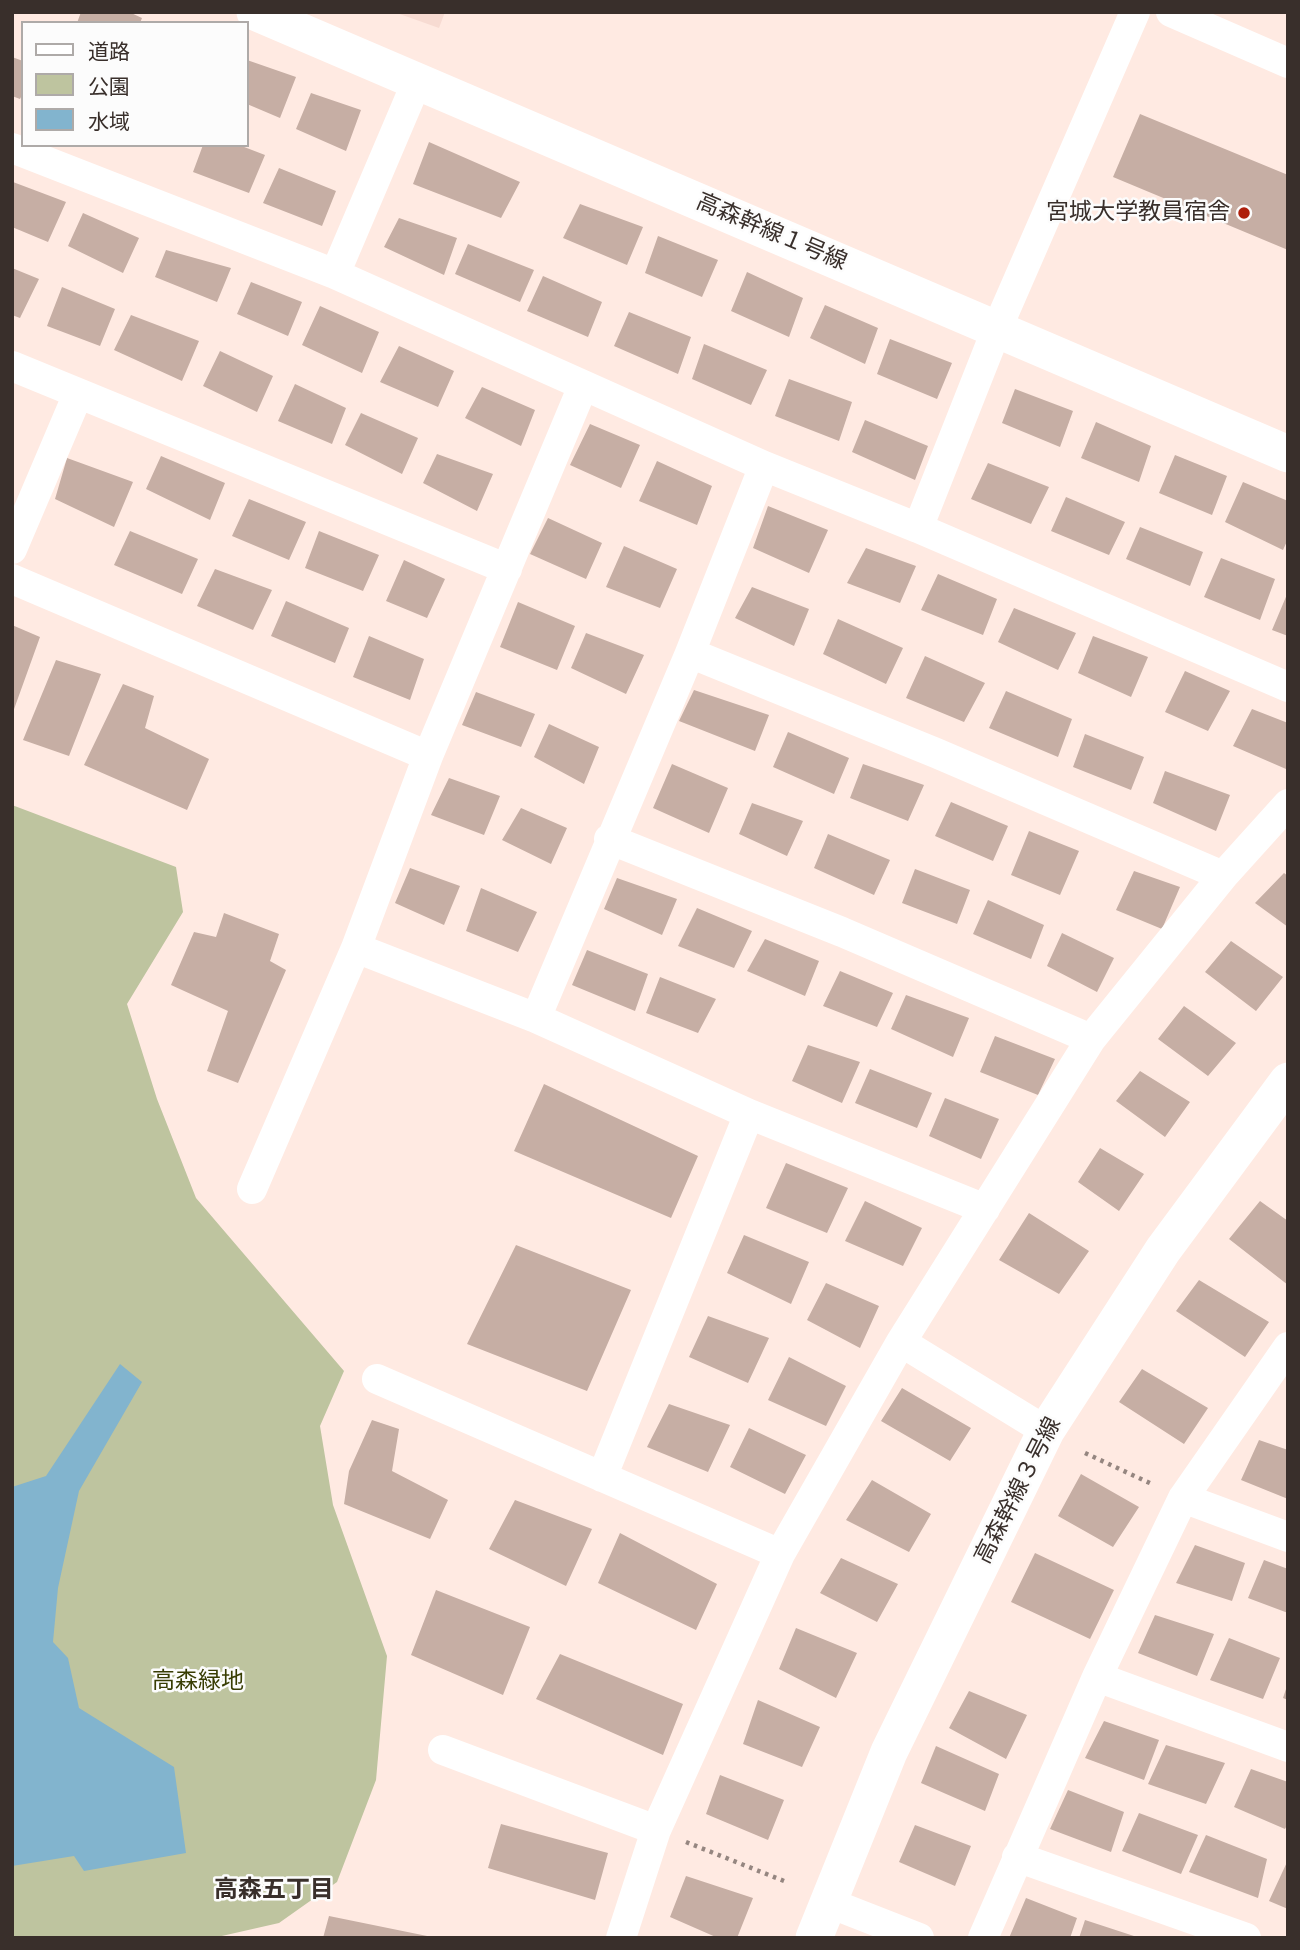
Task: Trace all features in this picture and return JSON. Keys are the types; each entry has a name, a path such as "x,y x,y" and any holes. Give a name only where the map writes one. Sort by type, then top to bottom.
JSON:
{"street":[{"name":"高森幹線１号線","path":"255,12 418,79 996,331 1288,454"},
{"path":"918,528 996,331 1135,12"},
{"path":"1171,12 1288,63"},
{"path":"335,274 418,79"},
{"path":"12,148 335,274 764,466 918,528 1288,687"},
{"path":"12,366 506,569"},
{"path":"252,1189 356,948 428,756 583,386"},
{"path":"12,549 78,394"},
{"path":"536,1018 609,839 690,653 764,466"},
{"path":"12,579 428,756"},
{"path":"690,653 936,753 1223,876"},
{"path":"621,1938 656,1830 780,1554 901,1342 1091,1039 1223,876 1288,804"},
{"path":"609,839 842,932 1091,1039"},
{"path":"356,948 536,1018 749,1114 985,1209"},
{"name":"高森幹線３号線","path":"814,1938 889,1752 1046,1431 1163,1250 1288,1081"},
{"path":"602,1477 749,1114"},
{"path":"901,1342 1046,1431"},
{"path":"983,1938 1097,1678 1183,1498 1288,1347"},
{"path":"377,1380 780,1554"},
{"path":"1183,1498 1288,1537"},
{"path":"1097,1678 1288,1746"},
{"path":"443,1750 656,1830"},
{"path":"1017,1857 1246,1938"},
{"path":"827,1902 919,1938"}],"path":[{"path":"1085,1454 1183,1498"},
{"path":"656,1830 784,1881"}],"shaded area":[{"path":"394,12 445,12 439,28"}],"green space":[{"name":"高森緑地","path":"12,805 176,867 183,912 127,1004 157,1099 196,1198 344,1371 320,1426 333,1505 387,1656 376,1780 337,1882 279,1923 213,1938 12,1938"}],"water":[{"path":"120,1364 142,1382 79,1491 58,1588 53,1642 68,1658 79,1708 174,1767 186,1853 84,1871 74,1856 12,1866 12,1487 46,1476"}],"building":[{"path":"81,12 129,12 142,18 141,21 78,21"},
{"path":"12,57 21,60 21,97 12,96"},
{"path":"248,60 296,77 280,118 248,104"},
{"path":"311,93 361,110 346,151 296,129"},
{"name":"宮城大学教員宿舎","path":"1140,114 1288,175 1288,250 1113,177"},
{"path":"429,142 520,182 501,218 413,184"},
{"path":"202,147 244,147 265,155 249,193 193,172"},
{"path":"279,168 336,191 322,226 263,203"},
{"path":"13,182 66,202 48,242 12,227"},
{"path":"580,204 643,227 627,265 563,238"},
{"path":"83,213 139,238 123,273 68,246"},
{"path":"399,218 457,238 444,275 384,247"},
{"path":"658,236 718,260 702,297 645,273"},
{"path":"468,244 534,270 520,302 455,274"},
{"path":"166,250 231,268 217,302 155,277"},
{"path":"12,268 39,279 20,318 12,315"},
{"path":"747,272 803,298 789,337 731,311"},
{"path":"543,276 602,302 588,337 527,311"},
{"path":"251,282 302,302 288,336 237,314"},
{"path":"62,287 115,309 100,346 47,326"},
{"path":"825,305 878,328 865,364 810,338"},
{"path":"320,306 379,332 362,373 302,345"},
{"path":"629,312 691,337 678,374 614,346"},
{"path":"131,315 199,341 182,381 114,350"},
{"path":"890,339 952,363 937,399 877,374"},
{"path":"704,344 767,370 751,405 692,379"},
{"path":"399,346 454,371 438,407 380,382"},
{"path":"220,351 273,376 257,412 203,386"},
{"path":"789,379 852,402 839,441 775,416"},
{"path":"295,384 346,408 332,444 278,421"},
{"path":"482,387 535,410 521,446 465,418"},
{"path":"1015,389 1073,411 1060,447 1002,423"},
{"path":"361,413 418,438 402,474 345,445"},
{"path":"865,420 928,446 915,480 852,452"},
{"path":"1096,422 1151,446 1139,482 1081,458"},
{"path":"590,424 640,445 621,488 570,465"},
{"path":"437,454 493,474 477,511 423,483"},
{"path":"1175,455 1227,476 1212,515 1159,493"},
{"path":"161,456 225,483 210,520 146,489"},
{"path":"67,458 133,482 114,527 55,499"},
{"path":"657,461 712,486 697,525 639,501"},
{"path":"988,463 1049,487 1031,524 971,499"},
{"path":"1243,482 1288,501 1288,539 1283,550 1225,522"},
{"path":"1066,497 1125,522 1109,555 1051,531"},
{"path":"249,499 306,522 289,560 232,536"},
{"path":"768,506 828,530 809,573 753,548"},
{"path":"548,518 602,543 586,579 530,554"},
{"path":"1140,527 1203,552 1190,586 1126,559"},
{"path":"130,531 198,559 182,594 114,565"},
{"path":"319,531 379,555 363,591 305,568"},
{"path":"624,546 677,569 660,608 606,587"},
{"path":"866,548 916,566 900,603 847,583"},
{"path":"1221,558 1275,579 1260,620 1204,597"},
{"path":"404,560 445,579 427,618 386,601"},
{"path":"215,569 272,590 253,630 197,606"},
{"path":"938,574 997,599 983,635 921,610"},
{"path":"752,587 809,609 794,646 735,618"},
{"path":"1288,592 1288,636 1272,630"},
{"path":"286,601 349,628 335,663 271,636"},
{"path":"518,602 575,626 557,670 500,647"},
{"path":"1014,608 1076,633 1058,670 998,642"},
{"path":"838,619 903,648 886,684 823,654"},
{"path":"12,625 40,637 13,712 12,712"},
{"path":"586,633 644,655 626,694 571,668"},
{"path":"369,636 424,659 410,700 353,677"},
{"path":"1093,636 1148,657 1131,697 1078,673"},
{"path":"925,656 985,683 964,722 906,698"},
{"path":"56,660 101,674 69,756 23,740"},
{"path":"1185,671 1230,691 1208,731 1165,712"},
{"path":"123,684 154,696 145,728 209,759 187,810 84,765"},
{"path":"694,690 769,715 755,751 679,721"},
{"path":"1006,691 1072,719 1058,757 989,728"},
{"path":"476,692 535,714 521,747 462,725"},
{"path":"1252,709 1288,723 1286,769 1233,746"},
{"path":"549,724 599,747 584,784 534,757"},
{"path":"788,732 849,758 834,794 773,767"},
{"path":"1085,734 1144,757 1131,790 1073,767"},
{"path":"672,764 728,788 709,833 653,808"},
{"path":"863,764 924,785 908,821 850,798"},
{"path":"1165,771 1230,795 1216,831 1153,803"},
{"path":"449,778 500,796 484,835 431,815"},
{"path":"951,802 1008,826 993,861 935,836"},
{"path":"752,803 803,821 787,856 739,834"},
{"path":"521,808 567,828 551,864 502,840"},
{"path":"1029,831 1079,851 1060,895 1011,875"},
{"path":"828,834 890,860 874,895 814,868"},
{"path":"410,868 460,886 444,925 395,903"},
{"path":"915,869 970,890 957,924 902,903"},
{"path":"1134,871 1180,887 1162,929 1116,910"},
{"path":"1284,873 1288,876 1288,927 1255,903"},
{"path":"617,878 677,899 662,935 604,909"},
{"path":"481,888 537,912 518,952 466,931"},
{"path":"988,900 1044,925 1031,959 973,934"},
{"path":"697,908 752,931 734,968 678,946"},
{"path":"224,913 279,934 270,961 286,970 238,1083 207,1071 228,1011 171,985 194,932 216,937"},
{"path":"1062,933 1114,958 1097,992 1047,966"},
{"path":"765,939 819,961 805,996 747,971"},
{"path":"1231,941 1283,977 1256,1011 1205,972"},
{"path":"587,950 648,974 635,1011 572,985"},
{"path":"840,971 893,993 877,1027 823,1006"},
{"path":"660,977 716,999 698,1033 646,1013"},
{"path":"906,995 969,1018 953,1057 891,1029"},
{"path":"1184,1006 1236,1043 1208,1076 1158,1039"},
{"path":"995,1036 1055,1059 1038,1095 980,1072"},
{"path":"808,1045 860,1062 842,1103 792,1081"},
{"path":"870,1069 932,1093 917,1128 855,1103"},
{"path":"1140,1071 1190,1102 1165,1137 1116,1101"},
{"path":"544,1084 698,1156 671,1218 514,1151"},
{"path":"945,1098 999,1119 981,1159 929,1136"},
{"path":"1100,1148 1144,1174 1119,1211 1078,1182"},
{"path":"786,1163 848,1188 827,1233 766,1208"},
{"path":"865,1201 922,1228 903,1266 845,1241"},
{"path":"1260,1201 1288,1221 1288,1285 1229,1239"},
{"path":"1029,1213 1089,1251 1059,1294 999,1260"},
{"path":"744,1235 809,1262 791,1304 727,1273"},
{"path":"516,1245 631,1290 587,1391 467,1344"},
{"path":"1199,1280 1269,1322 1245,1357 1176,1311"},
{"path":"826,1283 879,1306 860,1348 807,1320"},
{"path":"708,1316 769,1338 748,1383 689,1357"},
{"path":"789,1357 846,1386 826,1426 768,1400"},
{"path":"1142,1369 1208,1408 1184,1444 1119,1402"},
{"path":"902,1388 971,1428 950,1461 881,1421"},
{"path":"669,1404 730,1425 708,1472 647,1447"},
{"path":"372,1420 399,1429 392,1471 448,1500 430,1539 344,1504 349,1471"},
{"path":"749,1428 806,1455 785,1494 730,1467"},
{"path":"1259,1440 1288,1450 1288,1499 1241,1480"},
{"path":"1081,1474 1139,1507 1113,1547 1058,1516"},
{"path":"872,1480 931,1514 909,1552 846,1520"},
{"path":"515,1500 592,1529 566,1586 489,1549"},
{"path":"620,1533 717,1584 696,1630 598,1583"},
{"path":"1195,1545 1245,1563 1232,1601 1176,1583"},
{"path":"1035,1553 1114,1590 1090,1639 1011,1602"},
{"path":"841,1558 898,1584 877,1622 820,1593"},
{"path":"1264,1560 1288,1569 1288,1613 1248,1598"},
{"path":"436,1590 530,1627 503,1695 411,1655"},
{"path":"1155,1615 1214,1634 1197,1676 1138,1653"},
{"path":"796,1628 857,1653 836,1698 779,1669"},
{"path":"1229,1638 1280,1658 1263,1699 1210,1680"},
{"path":"560,1654 683,1704 663,1755 536,1699"},
{"path":"1288,1683 1288,1700 1283,1698"},
{"path":"969,1691 1027,1715 1006,1759 949,1728"},
{"path":"758,1700 820,1727 802,1767 743,1744"},
{"path":"1104,1721 1159,1740 1144,1780 1085,1758"},
{"path":"1166,1745 1225,1763 1206,1804 1148,1784"},
{"path":"936,1746 999,1774 985,1811 921,1783"},
{"path":"1251,1769 1288,1782 1288,1823 1285,1829 1234,1807"},
{"path":"720,1775 784,1800 768,1840 706,1814"},
{"path":"1068,1790 1124,1812 1111,1852 1050,1829"},
{"path":"1139,1813 1198,1835 1181,1874 1122,1851"},
{"path":"501,1824 608,1853 595,1900 488,1868"},
{"path":"915,1825 971,1846 955,1886 899,1862"},
{"path":"1206,1835 1267,1859 1258,1898 1189,1872"},
{"path":"1288,1860 1288,1909 1269,1901"},
{"path":"686,1876 753,1898 737,1938 718,1938 670,1917"},
{"path":"1026,1898 1077,1918 1070,1938 1009,1938"},
{"path":"329,1916 432,1937 432,1938 323,1938"},
{"path":"1085,1920 1137,1937 1137,1938 1079,1938"}],"place":[{"name":"宮城大学教員宿舎","path":"1244,213"}],"district":[{"name":"高森五丁目","path":"274,1891"}]}
